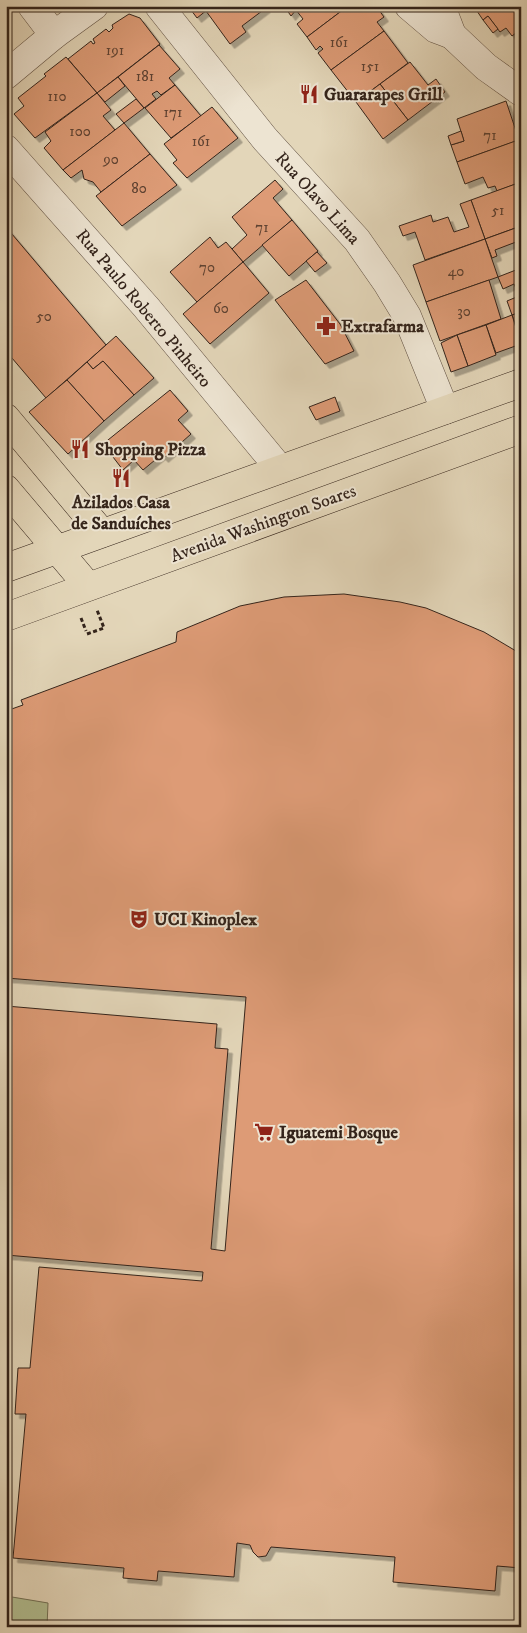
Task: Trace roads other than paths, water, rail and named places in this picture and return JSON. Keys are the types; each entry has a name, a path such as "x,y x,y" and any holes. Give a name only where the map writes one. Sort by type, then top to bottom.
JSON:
{"main road":[{"path":"6,568 521,383"},
{"path":"6,418 102,533"},
{"name":"Avenida Washington Soares","path":"6,617 91,596 521,429"},
{"path":"6,489 58,550 91,596"}],"street":[{"path":"32,6 54,35"},
{"path":"6,75 54,35 94,6"},
{"name":"Rua Olavo Lima","path":"159,6 265,139 357,240 407,316 445,410"},
{"path":"409,6 436,29 452,35 486,67 521,92"},
{"path":"441,6 452,35"},
{"name":"Rua Paulo Roberto Pinheiro","path":"6,149 146,307 280,469"}],"place":[{"name":"Guararapes Grill","path":"309,94"},
{"name":"Extrafarma","path":"326,326"},
{"name":"Shopping Pizza","path":"80,449"},
{"name":"Azilados Casa de Sanduíches","path":"121,478"},
{"name":"UCI Kinoplex","path":"139,919"},
{"name":"Iguatemi Bosque","path":"264,1132"}]}
